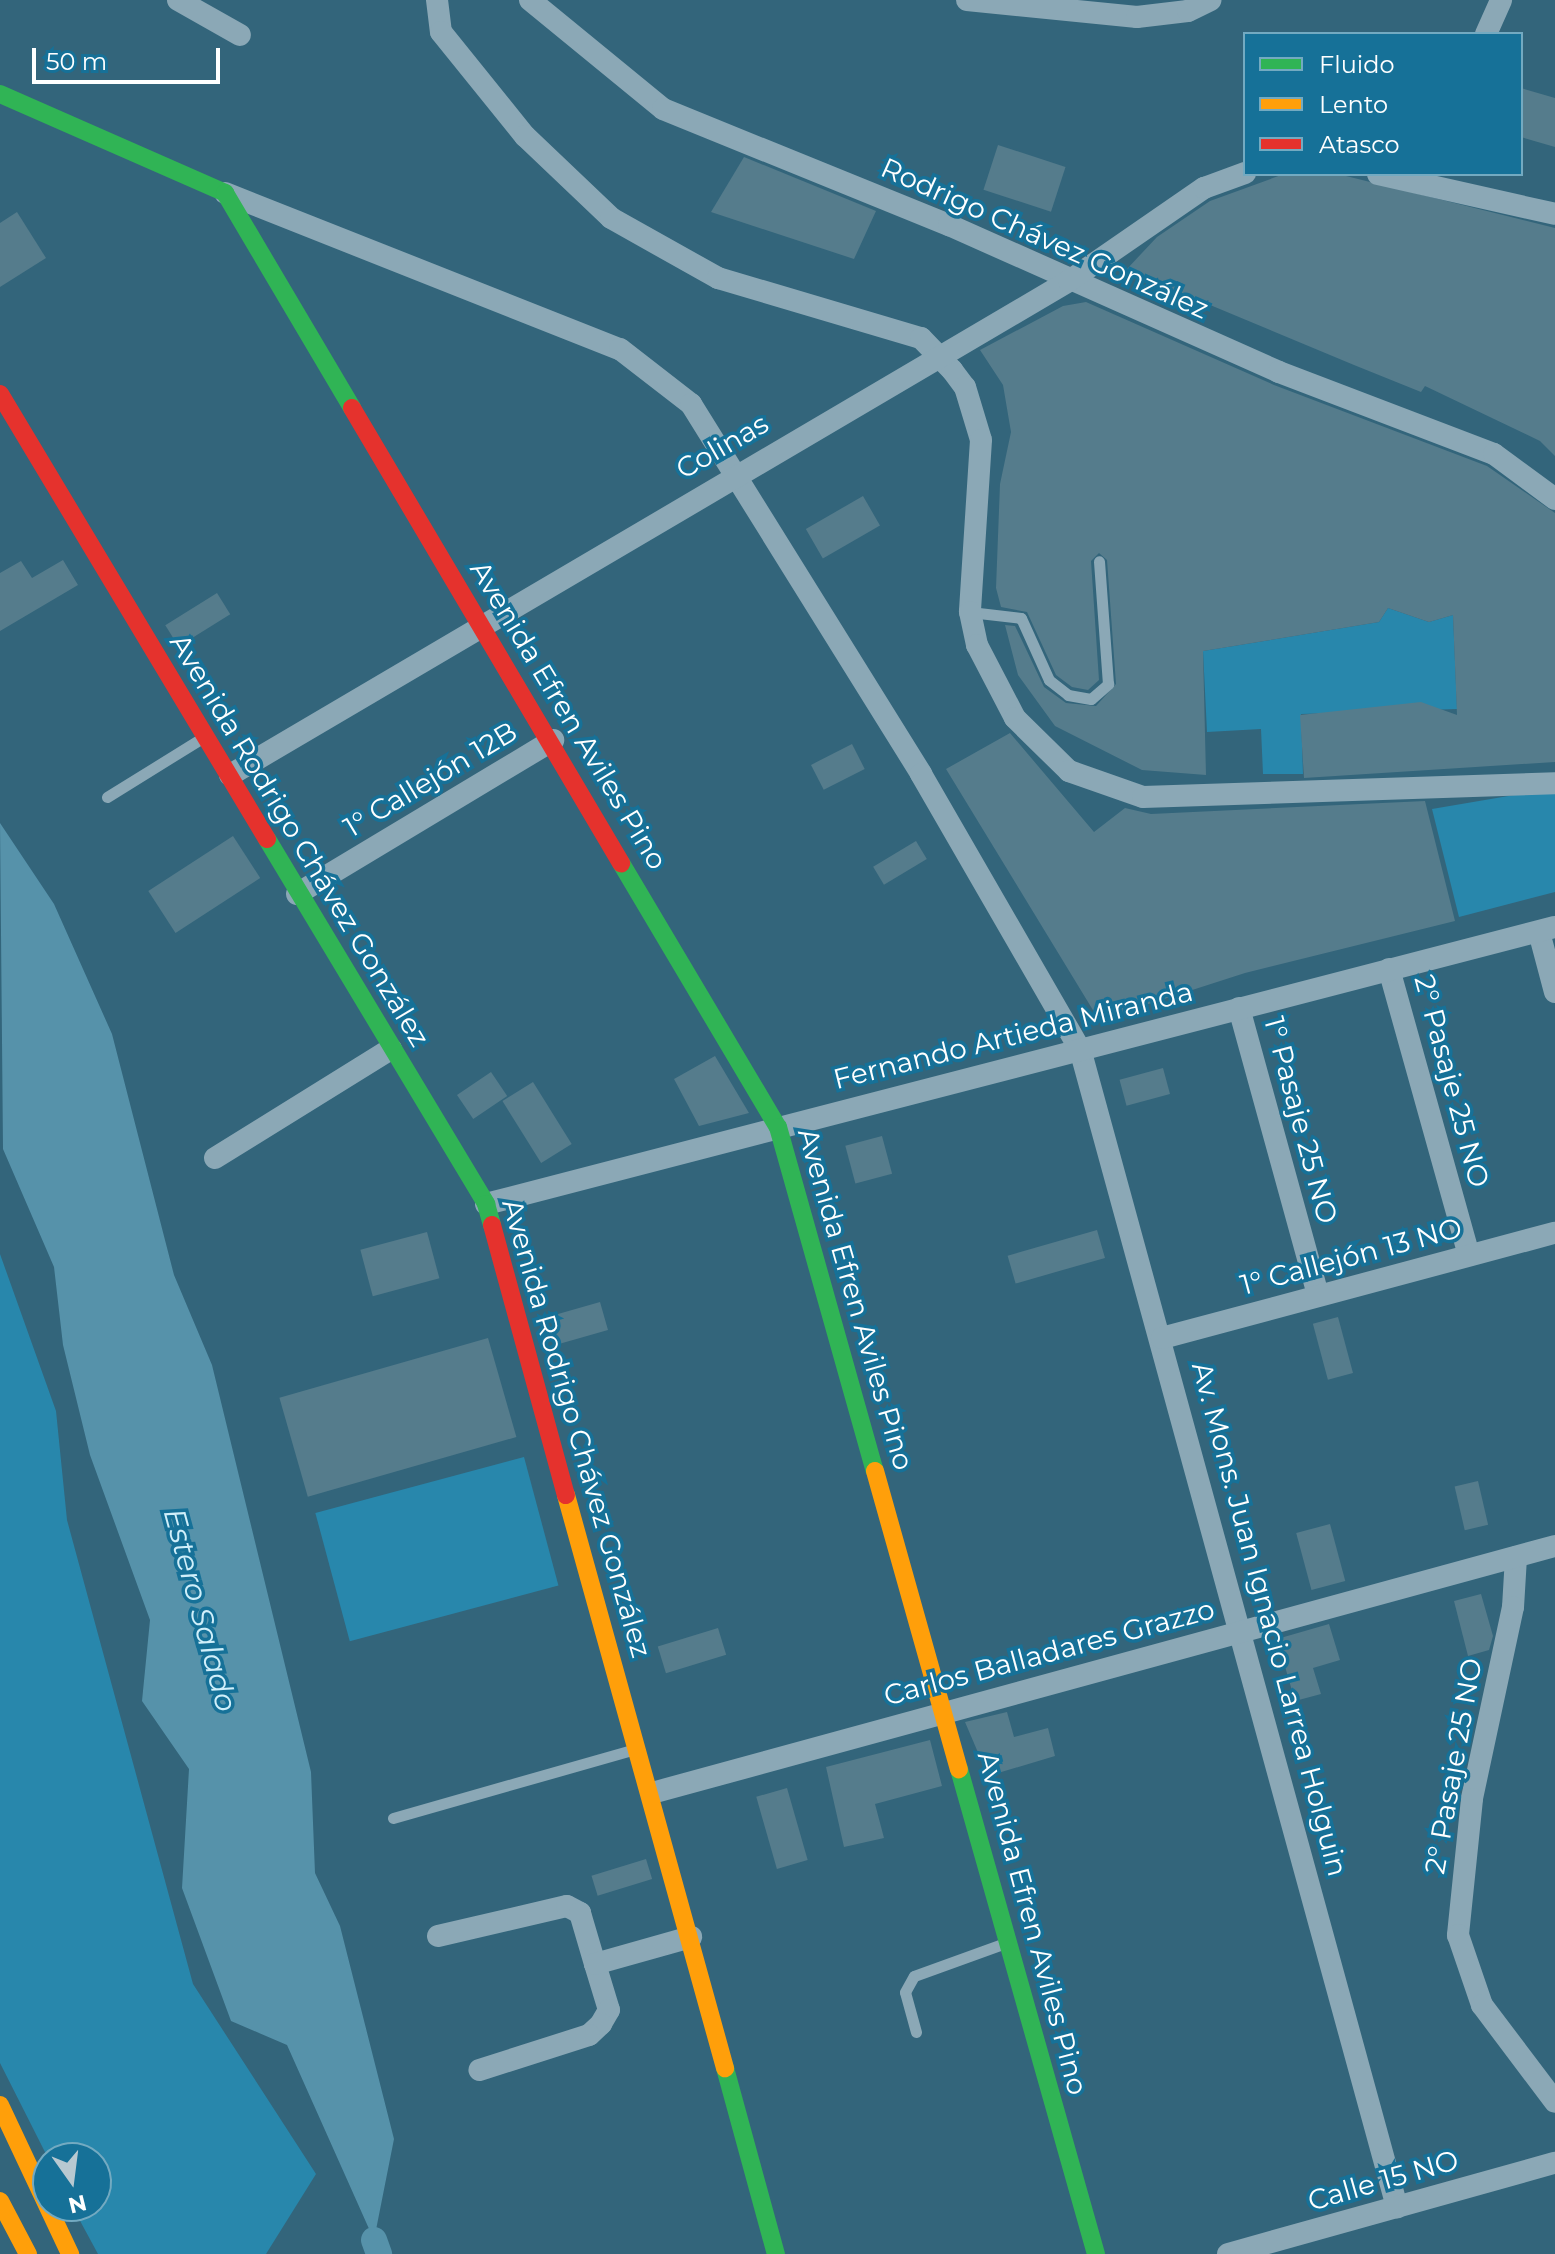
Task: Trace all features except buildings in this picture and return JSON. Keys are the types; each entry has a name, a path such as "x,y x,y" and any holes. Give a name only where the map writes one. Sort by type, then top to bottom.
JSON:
{"street":[{"path":"178,0 240,35"},
{"path":"437,0 441,32 525,136 611,218 697,269 905,332 941,356 965,387 981,440 970,612 986,672 1015,718 1059,764 1112,791 1143,797 1555,783"},
{"name":"Rodrigo Chávez González","path":"530,0 663,109 1279,372 1494,454 1555,499"},
{"path":"967,0 1137,17 1188,11 1211,0"},
{"path":"1487,32 1501,0"},
{"path":"0,94 225,193"},
{"name":"Colinas","path":"230,775 736,472 1069,281 1204,188 1243,174"},
{"path":"1396,176 1432,180 1555,214"},
{"name":"Av. Mons. Juan Ignacio Larrea Holguin","path":"225,193 620,349 691,404 736,472 1080,1049 1243,1630 1397,2207"},
{"name":"Avenida Efren Aviles Pino","path":"225,193 553,740 778,1127 946,1712 1096,2254"},
{"name":"Avenida Rodrigo Chávez González","path":"0,394 230,775 297,894 486,1204 652,1793 776,2254"},
{"name":"1° Callejón 12B","path":"297,894 553,740"},
{"path":"1547,930 1555,992"},
{"name":"Fernando Artieda Miranda","path":"486,1204 1547,930"},
{"name":"2° Pasaje 25 NO","path":"1389,969 1469,1255"},
{"name":"1° Pasaje 25 NO","path":"1239,1008 1318,1295"},
{"path":"215,1158 391,1049"},
{"name":"1° Callejón 13 NO","path":"1162,1338 1469,1255 1554,1238"},
{"name":"Carlos Balladares Grazzo","path":"652,1793 1555,1546"},
{"name":"2° Pasaje 25 NO","path":"1516,1557 1513,1607 1472,1799 1458,1935 1482,2005 1555,2102"},
{"path":"438,1936 567,1906 580,1913 609,2010 601,2024 589,2035 479,2070"},
{"path":"595,1964 691,1937"},
{"path":"0,2105 70,2254"},
{"name":"Calle 15 NO","path":"1228,2254 1555,2163"},
{"path":"0,2201 5,2223 28,2254"}],"lane":[{"path":"970,612 1021,618 1049,680 1068,695 1091,699 1108,684 1099,561"},
{"path":"107,797 206,735"},
{"path":"393,1818 639,1748"},
{"path":"916,2032 905,1992 914,1976 1008,1942"}],"shaded area":[{"path":"1388,608 1429,622 1453,615 1457,709 1301,714 1303,774 1263,774 1261,729 1207,732 1203,651 1379,622"},
{"path":"1555,788 1555,892 1459,917 1432,809"},
{"path":"0,1254 56,1411 67,1520 193,1984 316,2174 266,2254 98,2254 81,2222 112,2222 112,2142 40,2142 0,2063"},
{"path":"524,1457 558,1585 350,1641 315,1513"}],"water":[{"name":"Estero Salado","path":"0,823 54,904 112,1034 174,1275 212,1365 311,1772 315,1873 340,1926 394,2139 374,2240 287,2045 231,2021 182,1888 189,1769 142,1701 150,1620 90,1455 63,1345 54,1267 3,1149"}],"waterway":[{"path":"374,2240 379,2254"}],"traffic: fast":[{"path":"0,94 225,193 352,408"},
{"path":"267,839 486,1204 492,1225"},
{"path":"621,863 778,1127 875,1471"},
{"path":"959,1769 1096,2254"},
{"path":"725,2068 776,2254"}],"traffic: slow":[{"path":"875,1471 959,1769"},
{"path":"566,1495 725,2068"},
{"path":"0,2105 70,2254"},
{"path":"0,2201 28,2254"}],"traffic: jam":[{"path":"0,394 267,839"},
{"path":"352,408 621,863"},
{"path":"492,1225 566,1495"}]}
